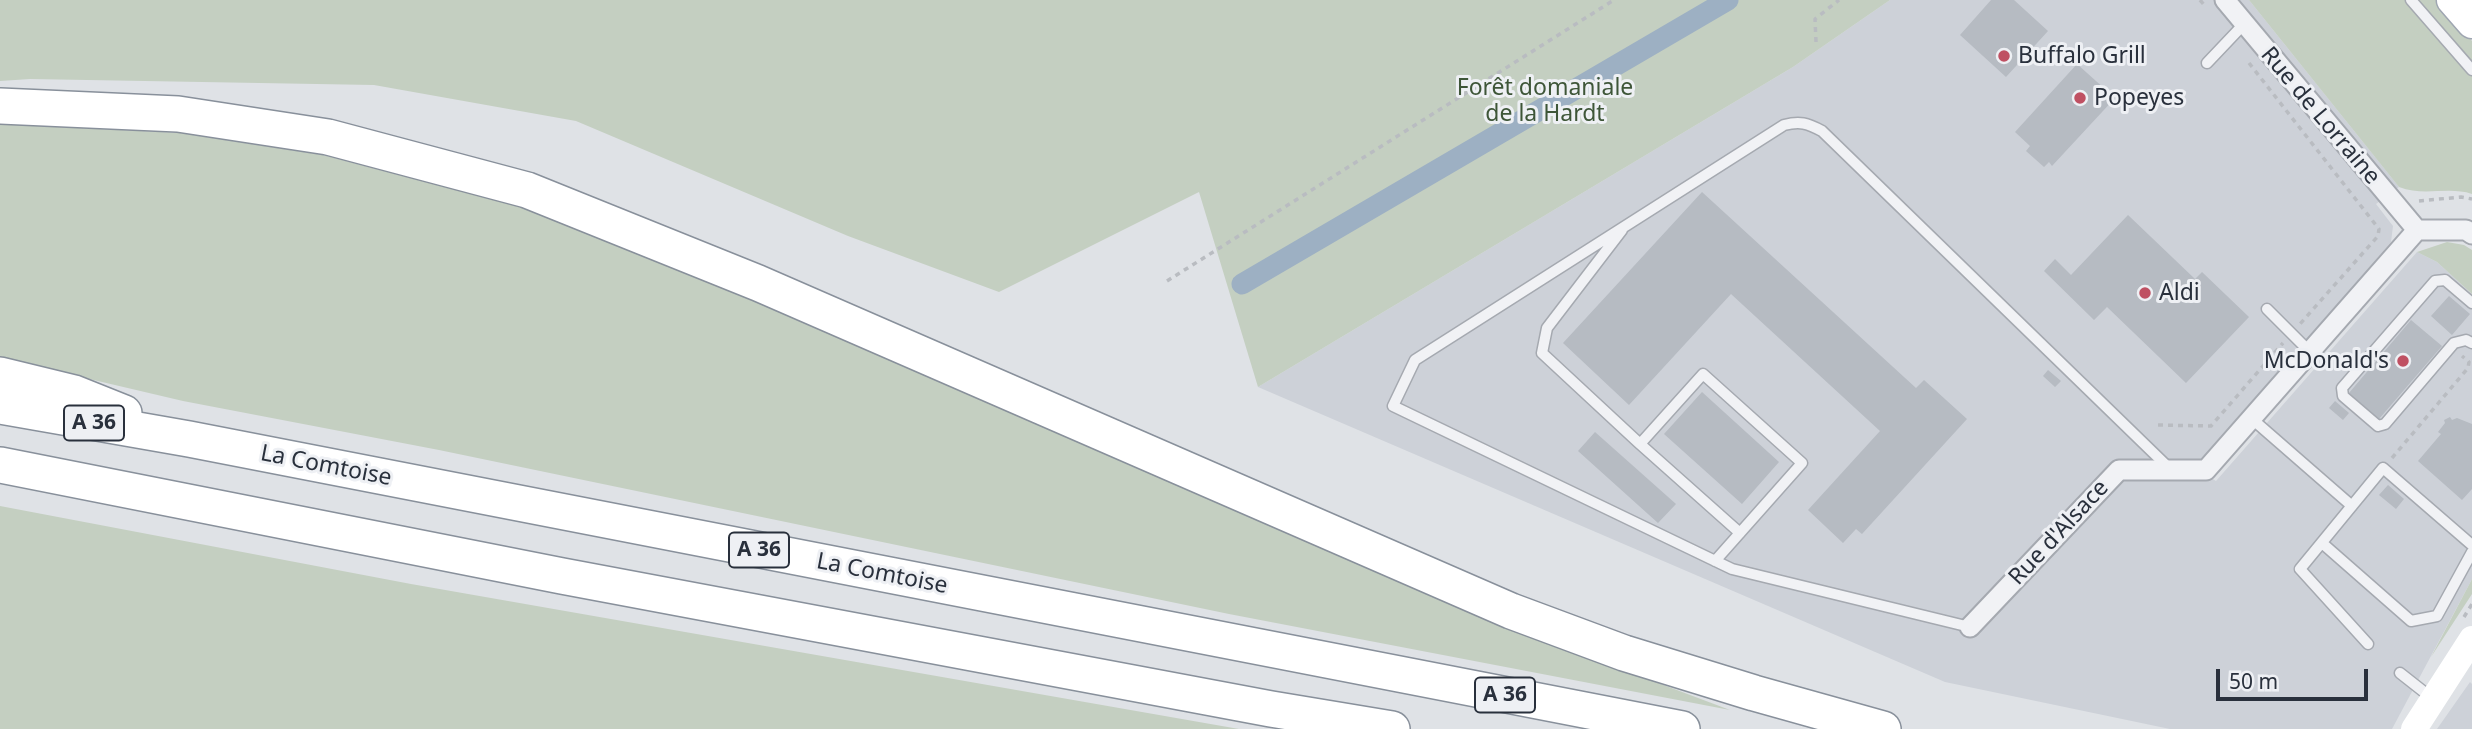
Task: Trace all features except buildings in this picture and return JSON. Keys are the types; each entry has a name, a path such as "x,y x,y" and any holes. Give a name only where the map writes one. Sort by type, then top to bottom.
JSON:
{"highway":[{"path":"0,106 177,114 328,137 527,190 758,283 1511,611 1625,653 1883,729"},
{"path":"0,375 74,393 189,439"},
{"name":"La Comtoise","path":"0,406 189,439 1682,729"},
{"path":"0,465 562,576 1271,709 1392,729"},
{"path":"0,474 98,485"}],"main road":[{"path":"2452,0 2472,23"},
{"path":"2414,729 2433,699 2468,655"}],"street":[{"name":"Rue de Lorraine","path":"2225,0 2417,230"},
{"path":"2417,230 2466,230 2472,234"},
{"name":"Rue d'Alsace","path":"1970,627 2119,470 2206,470 2417,230"}],"lane":[{"path":"2411,0 2472,70"},
{"path":"2207,63 2244,24"},
{"path":"1970,627 1732,569 1393,406 1415,360 1784,125 1798,122 1808,123 1822,131 2171,470"},
{"path":"1627,225 1547,328 1542,354 1740,533"},
{"path":"2472,303 2445,280 2435,281 2342,388 2343,396 2378,426 2385,424 2452,346 2466,340 2472,343"},
{"path":"2267,309 2310,352"},
{"path":"1640,444 1703,374 1802,463 1715,561"},
{"path":"2251,418 2352,506"},
{"path":"2368,644 2300,569 2383,468 2472,545"},
{"path":"2322,543 2411,621 2437,616 2472,552"},
{"path":"2400,673 2433,699"}],"path":[{"path":"1167,281 1614,0"},
{"path":"1816,43 1815,19 1839,0"},
{"path":"2158,425 2211,426 2378,236 2379,229 2200,0"},
{"path":"2383,468 2468,368 2469,362 2452,346"}],"shaded area":[{"path":"1890,0 2249,0 2399,187 2376,204 2393,226 2391,242 2199,470 2216,481 2417,252 2437,262 2472,294 2472,579 2392,729 2170,729 1945,682 1258,387 1793,67"},
{"path":"2470,682 2472,729 2437,729"}],"green space":[{"name":"Forêt domaniale de la Hardt","path":"0,0 1890,0 1793,67 1258,387 1199,192 999,292 848,236 576,121 374,85 30,79 0,81"},
{"path":"2249,0 2436,0 2472,41 2472,194 2418,191 2399,187"},
{"path":"0,124 180,133 323,155 520,207 755,299 1409,586 1504,625 1730,710 1229,614 439,450 183,401 0,358"},
{"path":"2447,242 2464,245 2472,250 2472,294 2437,262 2417,252"},
{"path":"0,506 411,584 1239,729 0,729"},
{"path":"2472,579 2472,594 2431,657"}],"waterway":[{"path":"1242,284 1728,0"}],"place":[{"name":"Buffalo Grill","path":"2004,56"},
{"name":"Popeyes","path":"2080,98"},
{"name":"Aldi","path":"2145,293"},
{"name":"McDonald's","path":"2403,361"}]}
